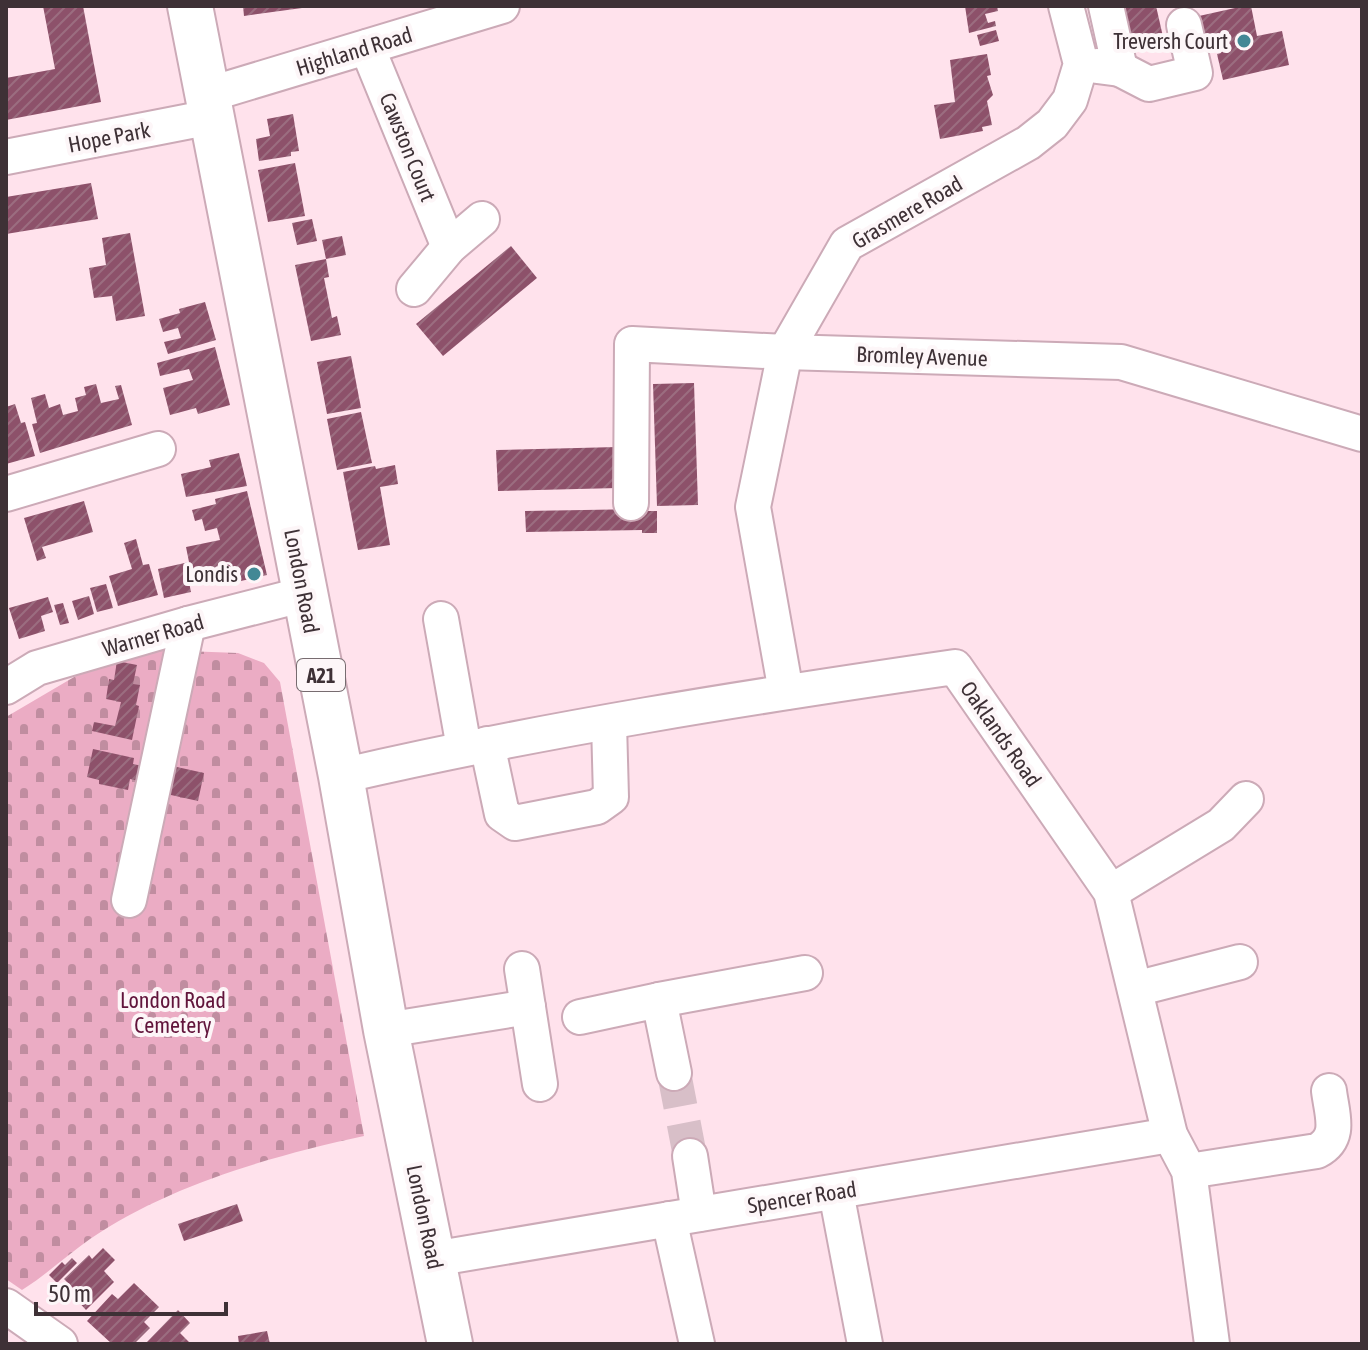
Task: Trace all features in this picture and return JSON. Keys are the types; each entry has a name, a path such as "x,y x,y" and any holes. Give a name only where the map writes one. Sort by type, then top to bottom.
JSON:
{"main road":[{"name":"London Road","path":"190,6 341,776 386,1030 450,1344"}],"street":[{"name":"Highland Road","path":"209,106 367,47 502,6"},
{"path":"1066,6 1081,64 1120,69 1149,84 1195,73 1184,25"},
{"path":"1106,6 1120,69"},
{"name":"Cawston Court","path":"367,47 449,247"},
{"name":"Grasmere Road","path":"786,692 753,507 785,352 847,244 1028,143 1052,124 1070,100 1081,64"},
{"name":"Hope Park","path":"6,157 209,106"},
{"path":"414,289 449,247 482,219"},
{"name":"Bromley Avenue","path":"631,503 632,344 1121,362 1362,434"},
{"path":"6,494 158,449"},
{"name":"Warner Road","path":"6,687 37,668 305,594"},
{"path":"441,619 475,746 502,814 515,823 597,807 611,797 609,723"},
{"path":"129,900 188,624"},
{"name":"Oaklands Road","path":"341,776 475,746 786,692 955,667 1111,892 1170,1135 1189,1171 1212,1344"},
{"path":"1111,892 1221,825 1246,799"},
{"path":"1135,989 1240,962"},
{"path":"522,969 540,1084"},
{"path":"580,1017 805,973"},
{"path":"659,1000 674,1073"},
{"path":"386,1030 528,1007"},
{"path":"1189,1171 1317,1151 1327,1146 1332,1137 1333,1124 1329,1091"},
{"name":"Spencer Road","path":"433,1259 1170,1135"},
{"path":"690,1156 684,1217 697,1344"},
{"path":"836,1192 865,1344"},
{"path":"6,1306 60,1344"}],"green space":[{"name":"London Road Cemetery","path":"159,650 238,653 264,663 280,682 364,1136 258,1163 153,1203 90,1239 22,1290 6,1279 6,717 86,670"}],"building":[{"path":"43,6 83,6 101,102 6,120 6,78 55,69"},
{"path":"243,6 301,6 302,8 244,16"},
{"path":"965,6 997,6 998,11 985,14 988,23 995,21 996,26 969,33"},
{"path":"1118,6 1156,6 1164,41 1127,49"},
{"name":"Treversh Court","path":"1251,6 1257,36 1282,31 1289,65 1223,80 1217,54 1221,53 1219,45 1206,48 1199,16"},
{"path":"996,30 999,41 980,46 977,35"},
{"path":"987,54 991,75 987,76 993,95 987,101 992,125 982,127 983,131 940,139 934,105 955,102 950,60"},
{"path":"293,114 299,151 291,152 291,156 259,161 256,139 270,136 267,119"},
{"path":"295,163 305,216 268,222 258,170"},
{"path":"91,183 98,219 6,234 6,197"},
{"path":"312,219 317,241 297,245 292,223"},
{"path":"130,233 145,316 116,321 112,296 94,298 89,268 106,265 102,238"},
{"path":"342,236 346,255 326,259 322,240"},
{"path":"511,246 537,278 443,356 416,324"},
{"path":"326,259 329,277 324,278 332,318 337,316 341,335 311,341 295,265"},
{"path":"205,302 216,340 168,354 164,342 181,338 178,328 163,332 159,319 180,313 179,309"},
{"path":"215,347 230,405 198,414 196,408 170,415 163,388 193,380 189,369 160,376 157,363"},
{"path":"351,356 361,408 327,414 317,362"},
{"path":"694,383 698,505 657,506 653,384"},
{"path":"96,384 101,403 119,399 115,386 121,385 132,425 40,453 32,424 37,423 31,398 45,394 49,408 60,404 63,415 78,411 75,398 86,395 84,387"},
{"path":"15,404 21,423 25,422 35,456 6,464 6,407"},
{"path":"361,412 372,463 337,470 327,419"},
{"path":"617,447 618,488 498,491 496,450"},
{"path":"239,453 247,486 186,497 181,474 211,467 209,460"},
{"path":"395,465 398,484 380,487 390,545 358,550 343,472"},
{"path":"247,491 267,575 228,584 224,568 188,577 191,592 164,598 158,569 189,562 186,547 220,540 217,528 205,531 202,519 195,521 192,510 216,504 215,499"},
{"path":"84,501 93,532 42,547 46,558 37,561 24,518"},
{"path":"525,511 657,511 657,533 642,533 642,530 526,532"},
{"path":"136,539 143,565 149,564 158,595 118,606 109,576 132,569 124,543"},
{"path":"106,584 113,608 97,612 90,588"},
{"path":"89,596 94,614 78,620 72,601"},
{"path":"48,597 53,612 41,616 45,631 19,639 9,608"},
{"path":"63,603 69,623 60,625 54,605"},
{"path":"117,661 137,665 133,684 140,685 136,705 139,706 132,740 92,731 94,722 115,726 121,702 106,699 109,679 114,680"},
{"path":"93,749 134,758 133,764 167,771 168,765 204,773 198,801 162,793 163,787 130,779 128,790 99,784 99,780 87,777"},
{"path":"237,1204 243,1221 184,1241 178,1224"},
{"path":"103,1248 115,1260 104,1271 114,1282 86,1310 76,1299 80,1295 64,1279 89,1255 92,1259"},
{"path":"72,1258 77,1263 57,1283 49,1275 62,1262 65,1265"},
{"path":"134,1283 159,1307 144,1322 150,1328 134,1344 112,1344 87,1321 112,1294 118,1299"},
{"path":"178,1310 190,1323 180,1333 191,1344 145,1344"},
{"path":"267,1331 270,1344 239,1344 238,1336"}],"tunnel":[{"path":"674,1073 690,1156"}],"place":[{"name":"Treversh Court","path":"1244,41"},
{"name":"Londis","path":"254,574"}]}
